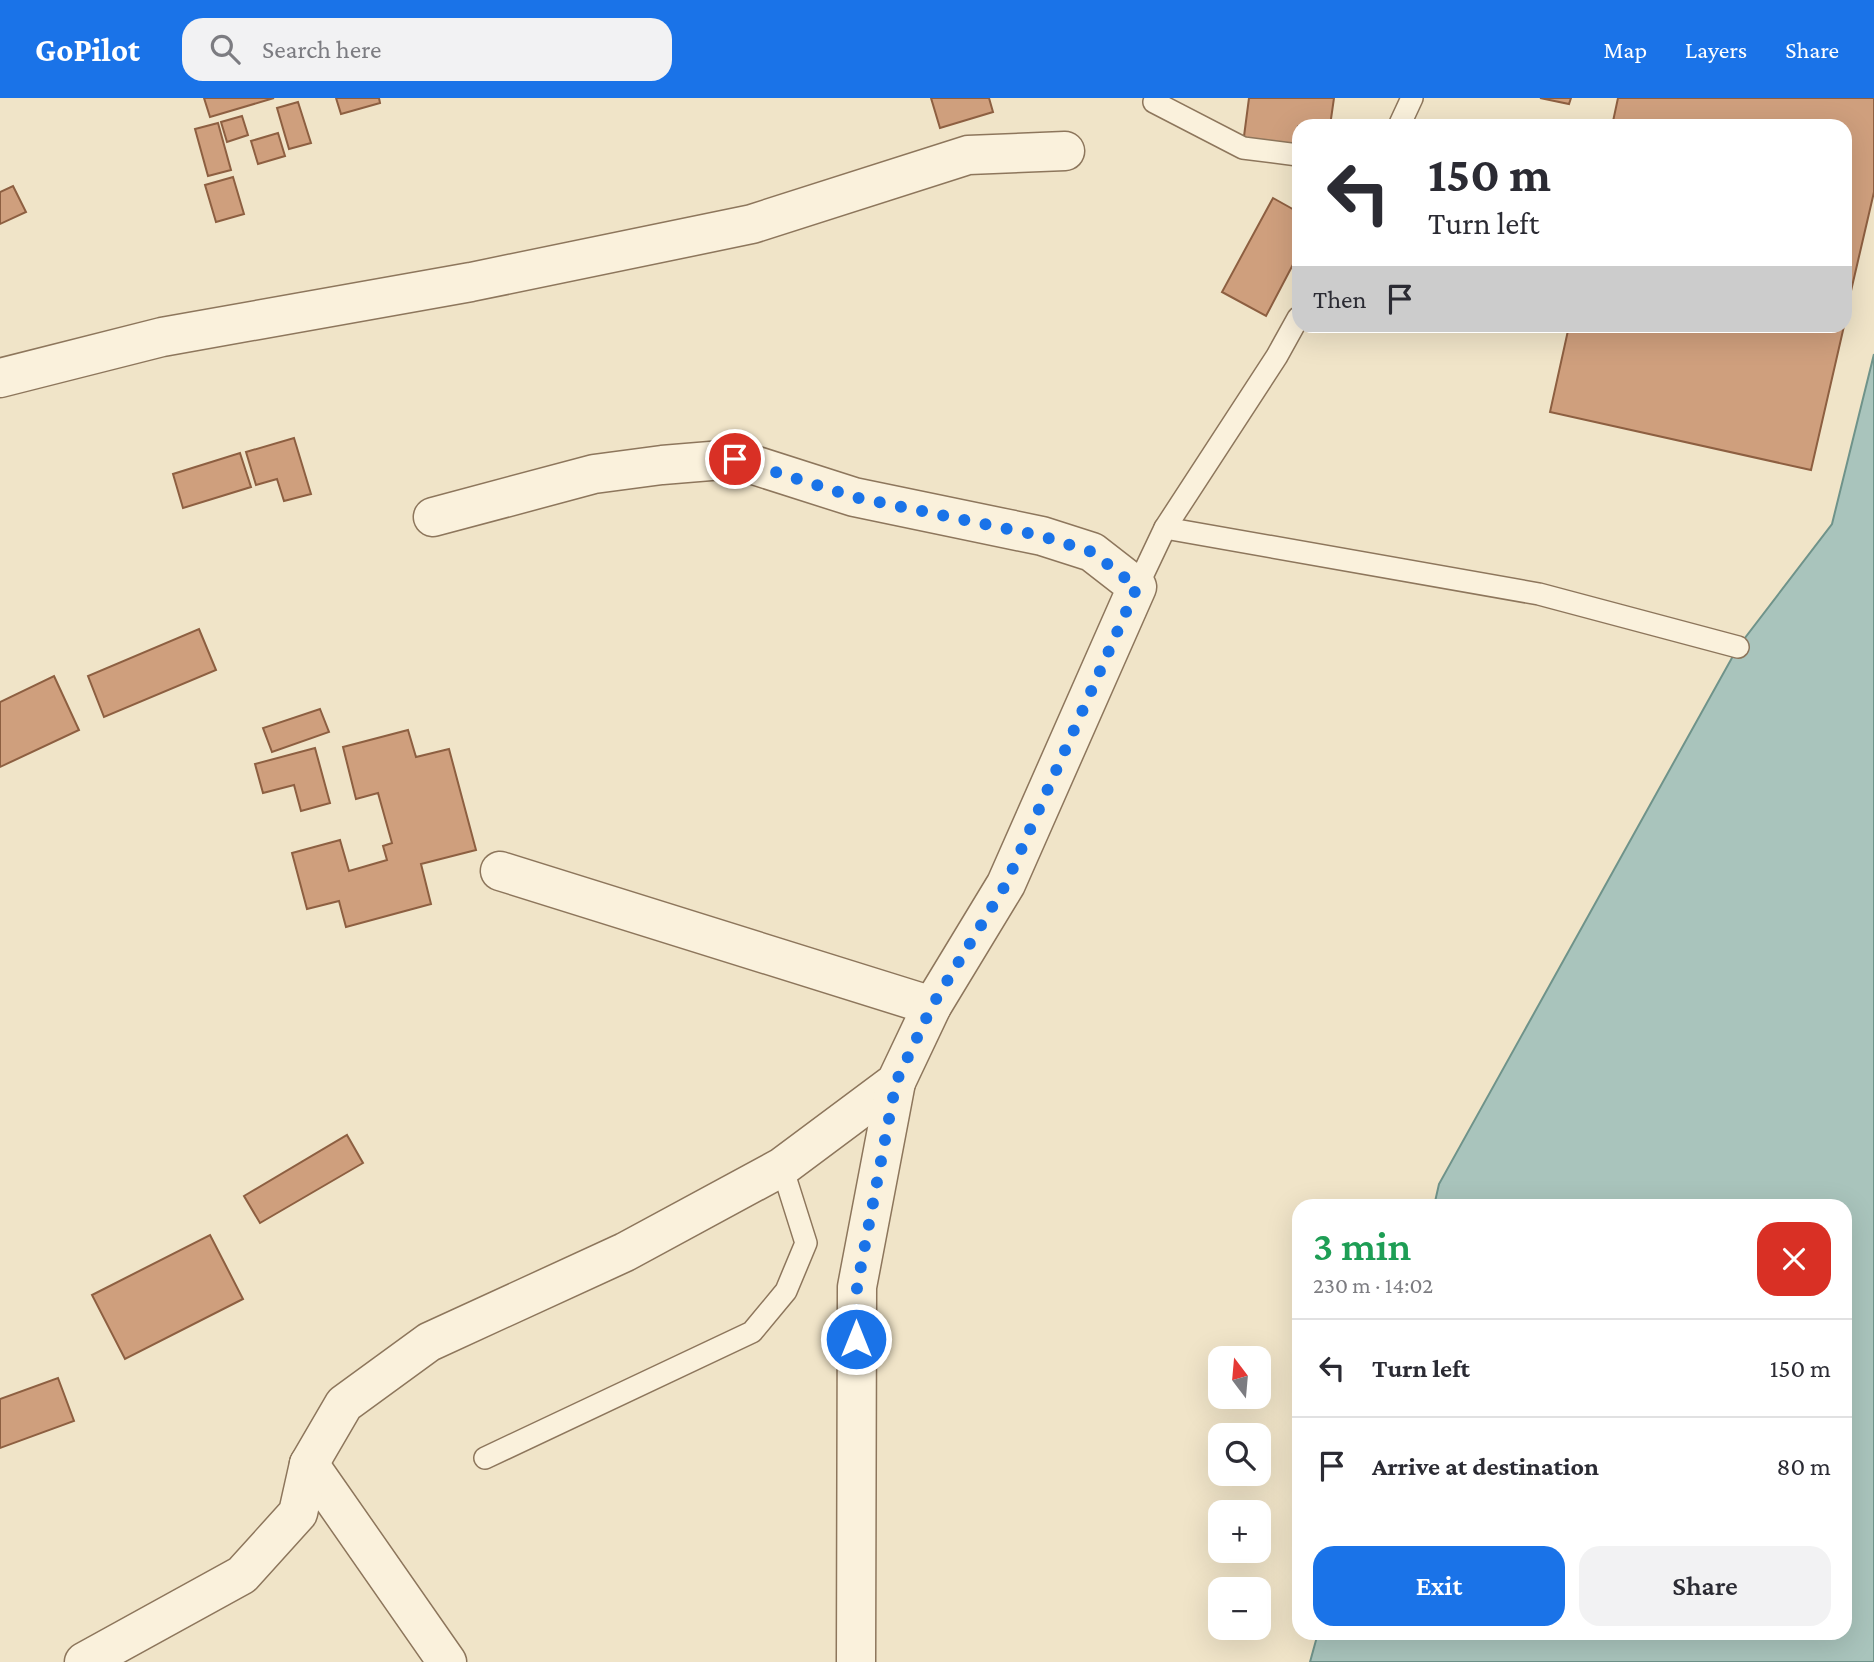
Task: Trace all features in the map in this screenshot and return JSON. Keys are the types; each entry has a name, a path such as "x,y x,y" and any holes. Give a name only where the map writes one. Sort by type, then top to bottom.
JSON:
{"street":[{"path":"0,378 162,337 471,282 752,224 968,155 1065,151"},
{"path":"433,517 594,474 735,459 854,497 1042,536 1080,548 1092,552 1137,587 1006,884 932,1006 896,1082 857,1287 856,1662"},
{"path":"500,871 932,1006"},
{"path":"84,1662 242,1575 298,1513 309,1464 344,1405 429,1342 625,1252 782,1167 896,1082"},
{"path":"309,1464 447,1662"}],"lane":[{"path":"1402,119 1412,98"},
{"path":"1154,102 1243,148 1292,154"},
{"path":"1137,587 1165,528 1292,329"},
{"path":"1165,528 1539,594 1738,647"},
{"path":"485,1458 752,1332 786,1292 806,1243 782,1167"}],"water":[{"path":"1874,354 1874,1662 1310,1662 1316,1640 1852,1640 1852,1199 1436,1199 1439,1184 1738,647 1832,524"}],"building":[{"path":"204,98 274,98 210,117"},
{"path":"336,98 379,98 380,103 341,114"},
{"path":"931,98 989,98 993,112 940,128"},
{"path":"1249,98 1334,98 1331,119 1292,119 1292,150 1243,144"},
{"path":"1540,98 1571,98 1569,104"},
{"path":"1618,98 1874,98 1874,192 1852,287 1852,119 1614,119"},
{"path":"298,102 311,143 289,149 277,108"},
{"path":"242,116 248,135 227,142 221,122"},
{"path":"218,123 231,170 208,176 195,129"},
{"path":"278,133 285,156 258,164 251,141"},
{"path":"233,177 244,214 216,222 205,185"},
{"path":"13,186 26,212 0,224 0,192"},
{"path":"1273,198 1292,209 1292,266 1266,316 1222,292"},
{"path":"1567,333 1842,333 1811,470 1550,412"},
{"path":"294,438 311,494 284,501 277,479 256,485 246,452"},
{"path":"240,453 251,487 183,508 173,474"},
{"path":"199,629 216,670 104,717 88,676"},
{"path":"54,676 79,730 0,767 0,702"},
{"path":"320,709 329,732 272,752 263,728"},
{"path":"408,730 416,757 449,749 476,850 421,864 431,904 346,927 339,901 307,909 292,853 340,840 349,871 387,860 383,846 392,843 378,793 356,799 343,747"},
{"path":"315,748 330,803 301,811 294,785 263,793 255,764"},
{"path":"347,1135 363,1163 260,1223 244,1196"},
{"path":"210,1235 243,1299 125,1359 92,1295"},
{"path":"58,1378 74,1421 0,1448 0,1399"}],"route":[{"path":"735,459 854,497 1042,536 1092,552 1137,587 1006,884 932,1006 896,1082 857,1287 856,1339"}]}
